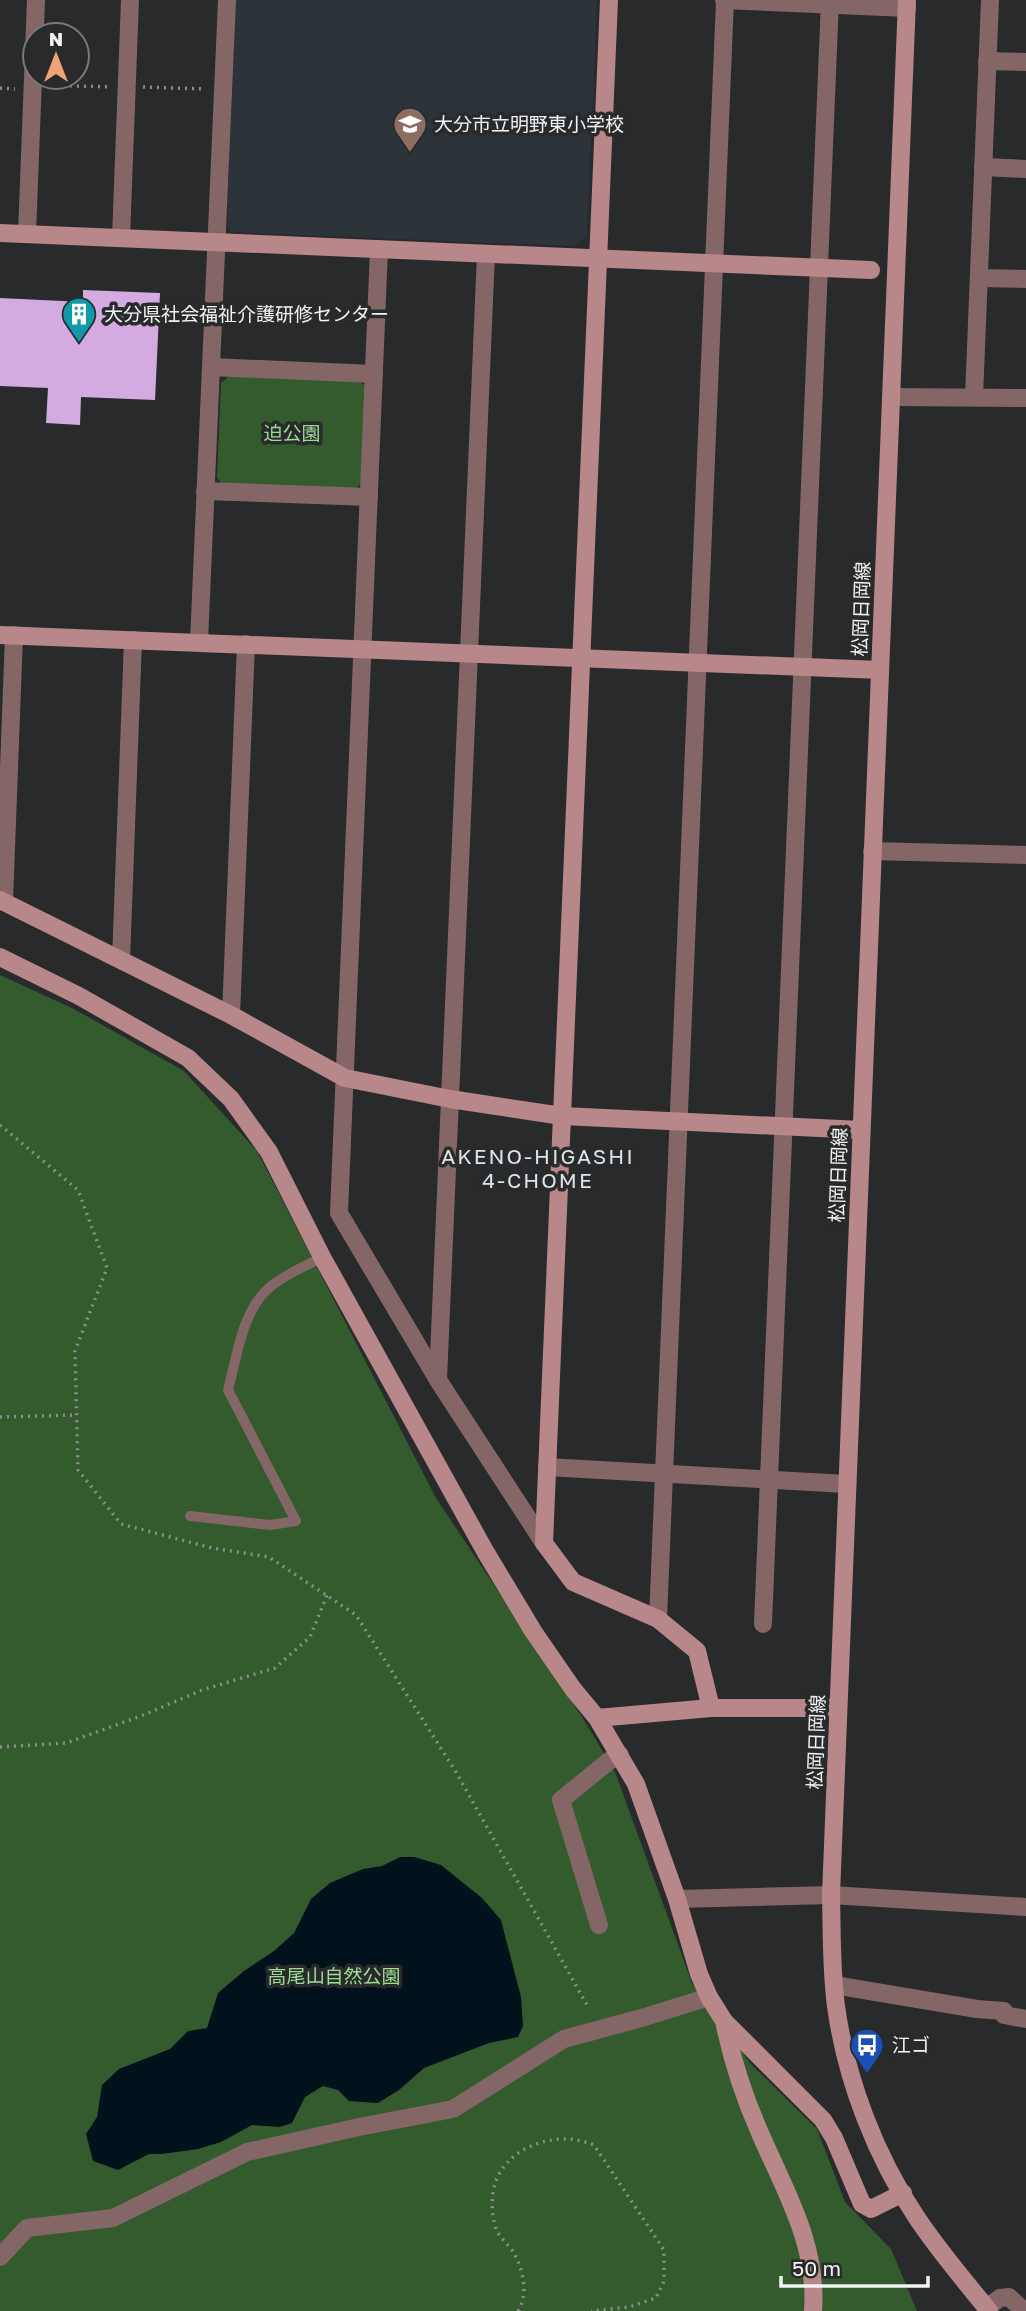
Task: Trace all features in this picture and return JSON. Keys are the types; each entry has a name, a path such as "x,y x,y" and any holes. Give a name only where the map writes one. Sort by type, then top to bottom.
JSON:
{"street":[{"path":"27,234 36,0"},
{"path":"121,238 131,0"},
{"path":"199,642 227,0"},
{"path":"544,1543 610,0"},
{"path":"658,1619 725,0 907,4"},
{"path":"974,397 990,0"},
{"path":"763,1624 830,2"},
{"name":"松岡日岡線","path":"907,4 846,1483 831,1895 834,1985 839,2028 853,2081 877,2145 902,2193 936,2245 988,2309"},
{"path":"987,61 1026,62"},
{"path":"983,167 1026,169"},
{"path":"0,233 871,270"},
{"path":"379,249 339,1213 438,1380 544,1543 573,1582 658,1619 696,1651 711,1708"},
{"path":"438,1380 486,254"},
{"path":"979,278 1026,279"},
{"path":"211,367 374,374"},
{"path":"891,397 1026,398"},
{"path":"205,491 369,497"},
{"path":"861,1130 562,1116 450,1099 345,1078 231,1015 2,901 7,635 880,670"},
{"path":"121,960 133,640"},
{"path":"231,1015 246,644"},
{"path":"872,851 1026,855"},
{"path":"0,957 79,996 188,1058 231,1099 269,1152 322,1257 451,1492 527,1621 551,1660 597,1718 636,1784 709,1997 724,2021 823,2120 862,2204 871,2209 902,2193"},
{"path":"547,1467 846,1483"},
{"path":"597,1718 711,1708 838,1708"},
{"path":"599,1925 561,1800 620,1755"},
{"path":"677,1899 831,1895 1026,1908"},
{"path":"834,1985 977,2009 1004,2011 1004,2015 1026,2019"},
{"path":"0,2257 27,2228 113,2218 247,2152 453,2109 564,2039 709,1997"},
{"path":"724,2021 730,2053 742,2089 796,2212 808,2246 813,2276 813,2311"},
{"path":"988,2309 1000,2298 1009,2297 1024,2311"}],"lane":[{"path":"190,1516 270,1525 296,1521 228,1390 249,1314 260,1297 270,1286 322,1257"}],"path":[{"path":"0,1125 78,1190 107,1268 75,1351 78,1470 121,1524 212,1548 269,1557 356,1615 456,1772 587,2005"},
{"path":"0,1417 76,1415"},
{"path":"0,1746 66,1743 202,1690 275,1668 310,1637 327,1595"},
{"path":"518,2311 523,2302 524,2280 514,2252 496,2231 491,2193 501,2168 516,2154 545,2140 578,2139 594,2145 664,2250 664,2281 656,2298 629,2307 591,2311"}],"shaded area":[{"name":"大分市立明野東小学校","path":"235,0 597,0 587,236 574,246 231,232 227,226"}],"green space":[{"name":"迫公園","path":"229,376 358,380 366,386 363,481 355,490 224,486 217,478 221,383"},
{"name":"高尾山自然公園","path":"0,975 74,1009 184,1071 257,1151 436,1498 584,1720 615,1772 692,1983 751,2064 817,2129 845,2202 891,2249 917,2311 0,2311"}],"water":[{"path":"400,1857 414,1857 441,1865 482,1898 501,1920 521,1997 523,2026 518,2037 489,2043 424,2068 399,2090 378,2103 349,2101 338,2090 323,2086 305,2097 292,2123 280,2127 252,2125 221,2142 198,2149 149,2154 118,2170 93,2161 86,2134 97,2117 102,2085 119,2069 170,2049 188,2031 207,2028 218,1993 294,1933 311,1899 330,1883 363,1869 382,1866"}],"building":[{"name":"大分県社会福祉介護研修センター","path":"83,290 160,293 155,400 81,397 80,425 46,423 48,388 0,386 0,298 83,302"}],"place":[{"name":"大分市立明野東小学校","path":"410,154"},
{"name":"大分県社会福祉介護研修センター","path":"79,344"},
{"name":"江ゴ","path":"867,2075"}],"district":[{"name":"AKENO-HIGASHI 4-CHOME","path":"538,1169"}]}
